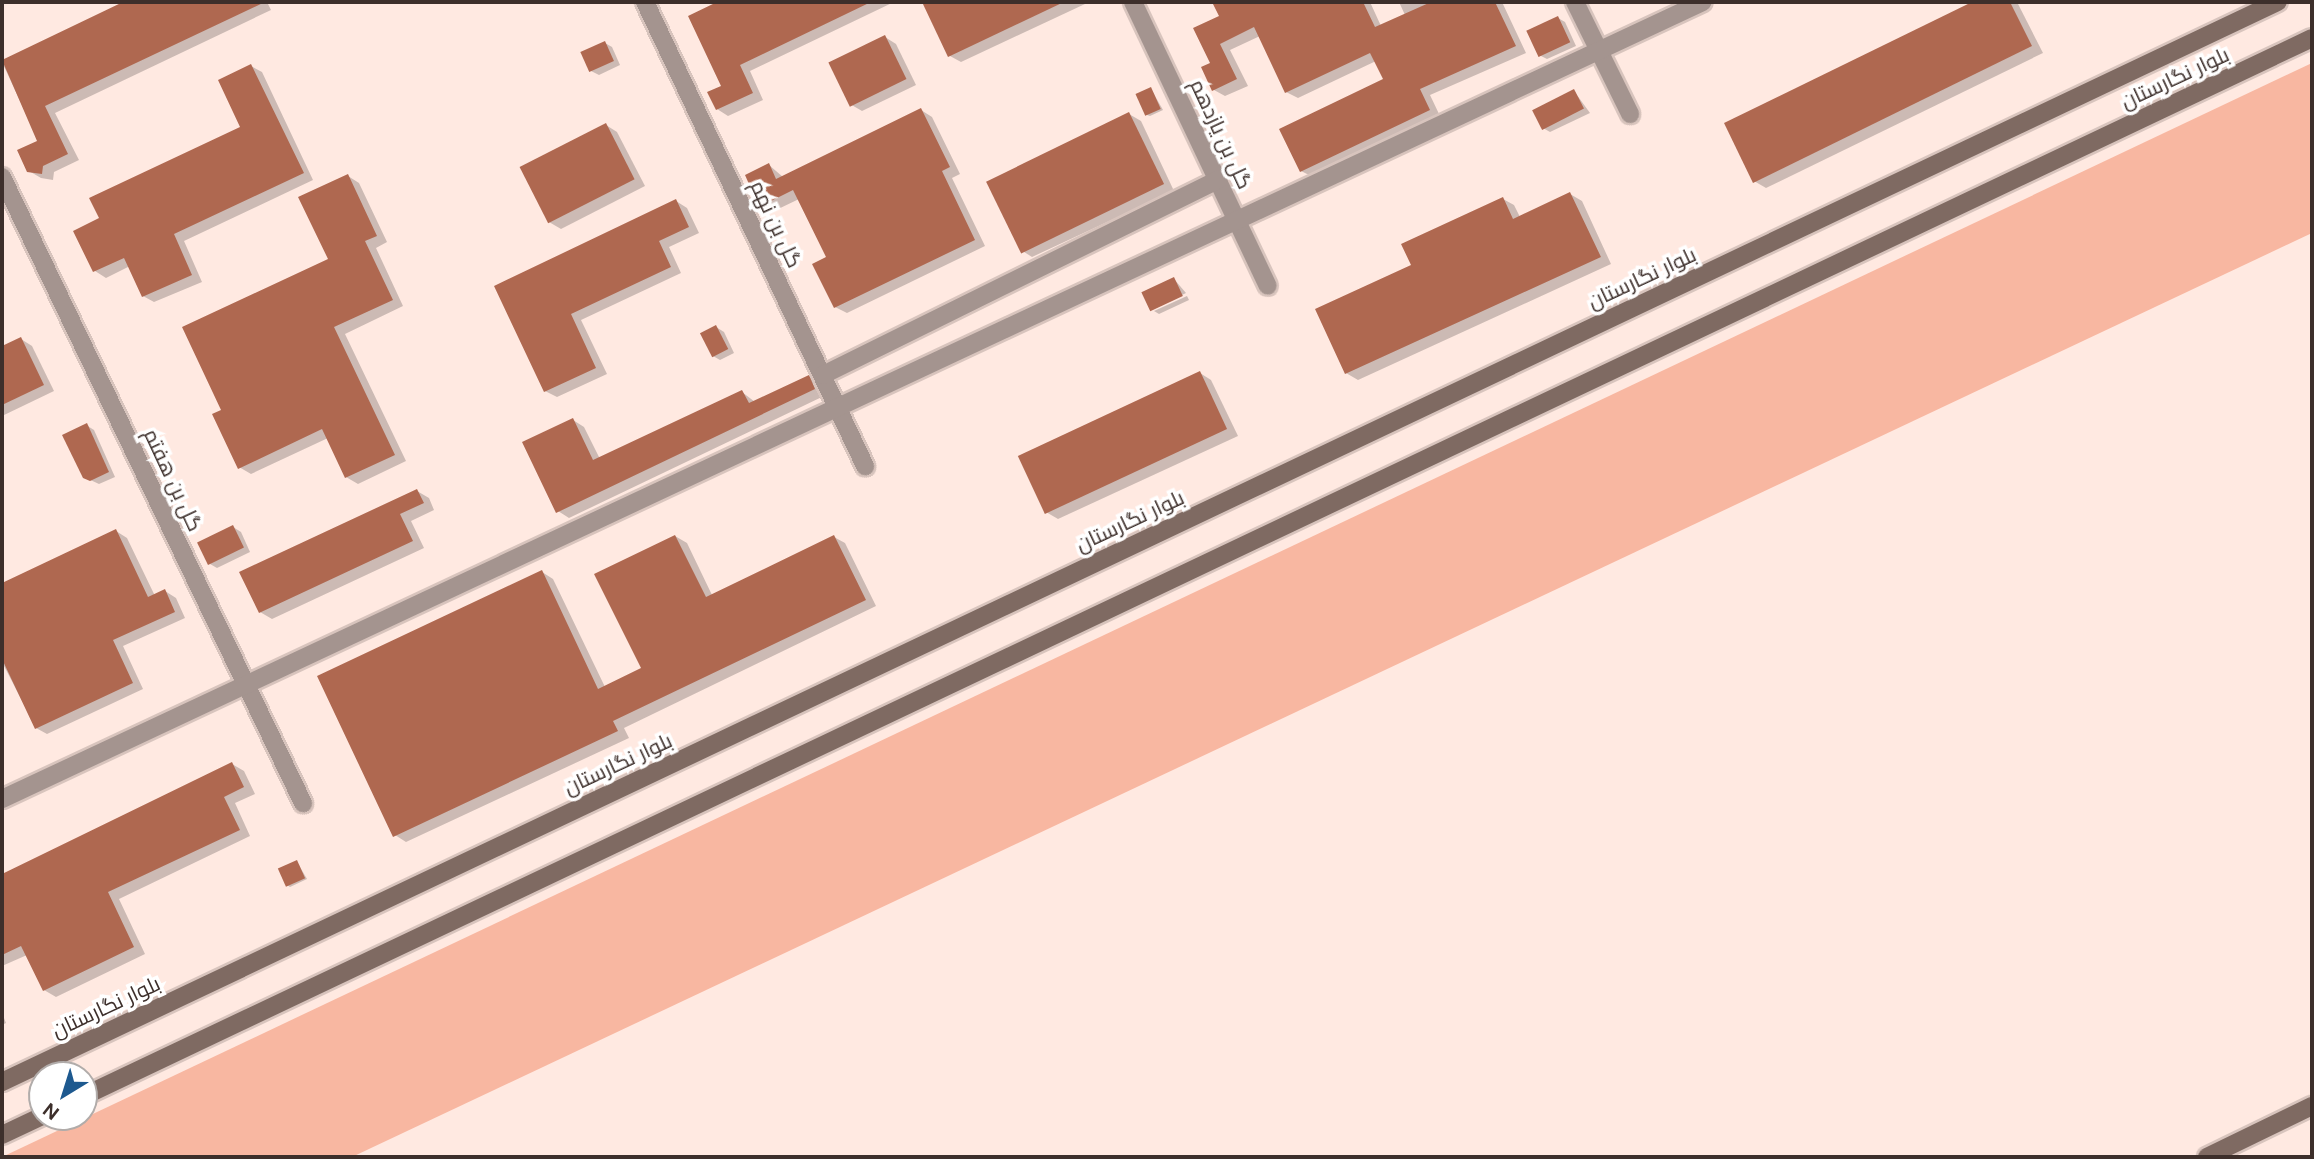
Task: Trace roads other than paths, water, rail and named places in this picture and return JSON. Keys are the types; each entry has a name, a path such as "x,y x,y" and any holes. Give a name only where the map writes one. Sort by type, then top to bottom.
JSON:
{"street":[{"name":"گل بن نهم","path":"645,2 865,466"},
{"name":"گل بن یازدهم","path":"1133,2 1268,286"},
{"path":"1575,2 1630,114"},
{"path":"2,799 1703,2"},
{"name":"بلوار نگارستان","path":"2,1082 2278,2"},
{"name":"بلوار نگارستان","path":"98,1089 2312,38"},
{"name":"گل بن هفتم","path":"2,177 303,803"},
{"path":"823,375 1217,180"},
{"path":"2207,1157 2312,1106"},
{"path":"2,1135 28,1123"}]}
